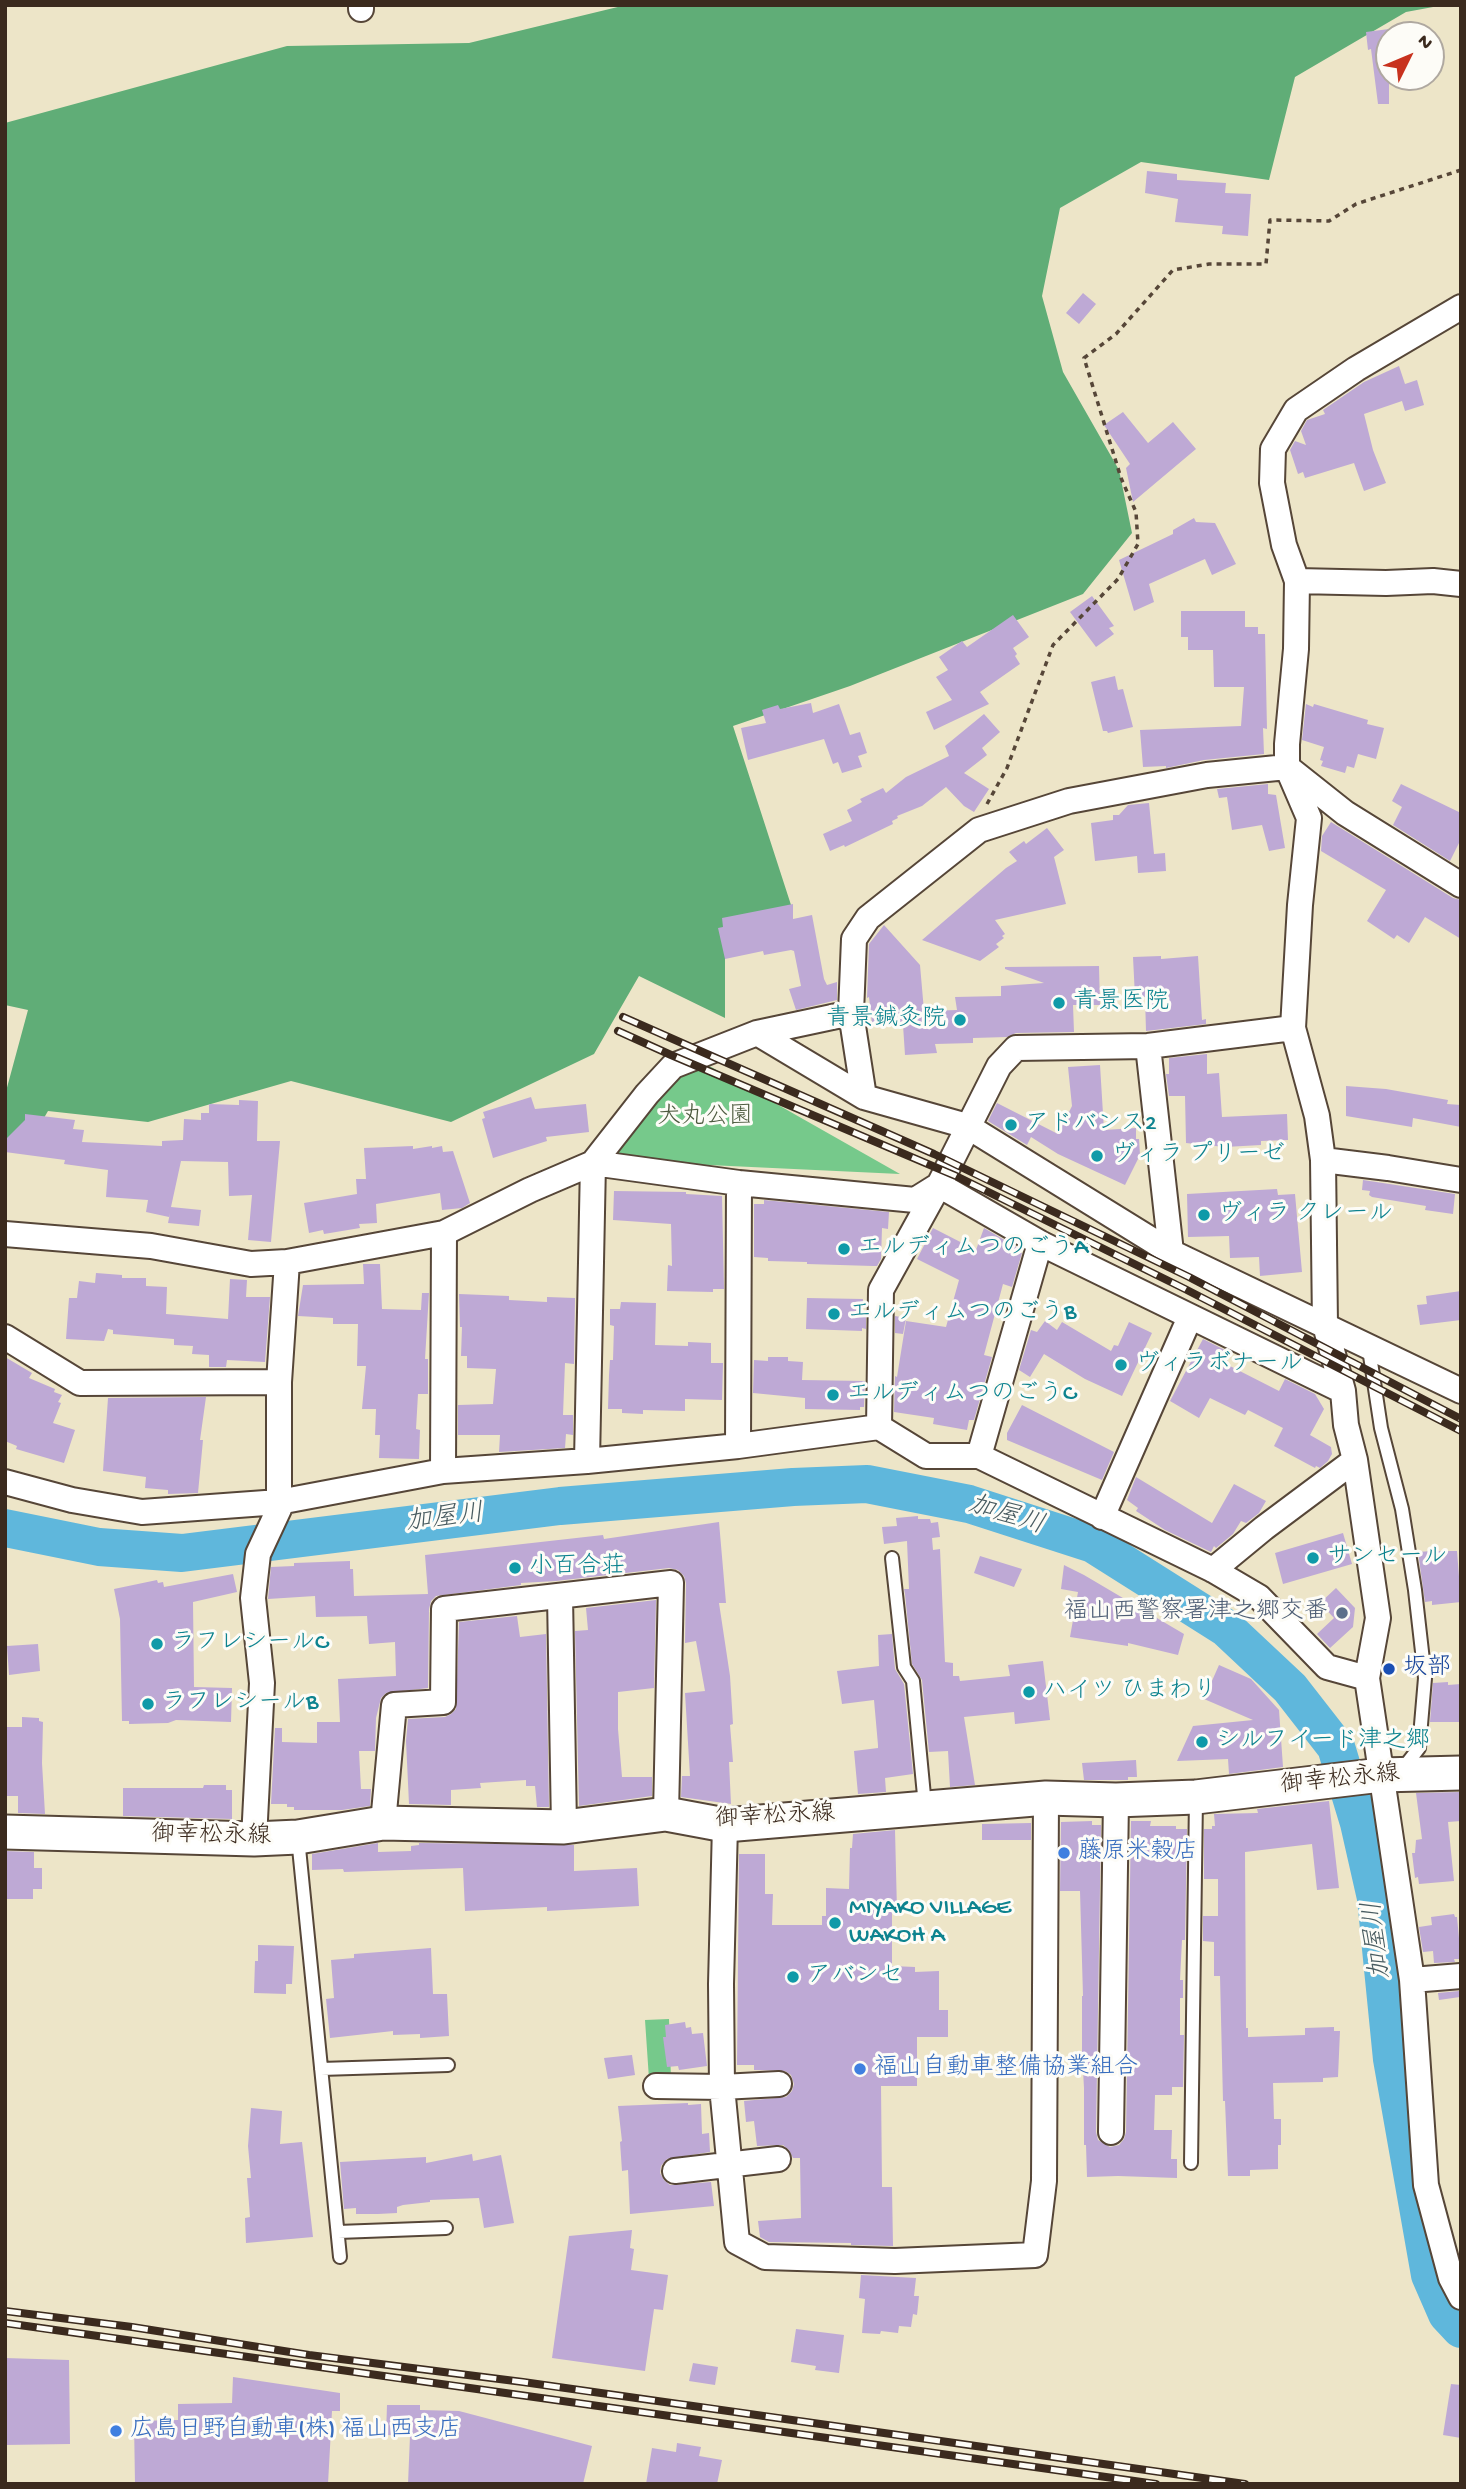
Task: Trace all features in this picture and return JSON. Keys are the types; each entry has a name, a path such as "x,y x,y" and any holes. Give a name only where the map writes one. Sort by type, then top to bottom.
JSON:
{"main road":[{"name":"御幸松永線","path":"5,1832 254,1839 298,1837 383,1823 564,1827 666,1814 725,1825 1046,1798 1115,1800 1196,1797 1380,1776 1461,1773"}],"street":[{"path":"1461,307 1356,369 1296,410 1273,449 1272,483 1284,545 1297,580 1296,649 1287,767 1309,818 1300,905 1293,1028 1317,1116 1323,1160 1325,1325 1343,1391 1346,1425 1355,1460 1378,1618 1367,1678 1412,1980 1426,2185 1451,2278 1461,2297"},
{"path":"1297,580 1386,583 1433,581 1461,584"},
{"path":"864,1097 851,1013 854,939 868,918 979,830 1069,801 1207,775 1287,767 1345,813 1461,885"},
{"path":"5,1234 151,1246 251,1264 287,1262 444,1233 530,1190 593,1163 647,1094 673,1066 757,1033 851,1013"},
{"path":"878,1427 881,1290 939,1185 999,1066 1016,1048 1148,1046 1293,1028"},
{"path":"757,1033 864,1097 967,1126 1171,1252 1461,1391"},
{"path":"1148,1046 1171,1252"},
{"path":"1323,1160 1461,1180"},
{"path":"593,1163 739,1183 915,1200 939,1185"},
{"path":"587,1461 593,1163"},
{"path":"738,1446 739,1183"},
{"path":"939,1185 1040,1243 1343,1391"},
{"path":"443,1471 444,1233"},
{"path":"979,1456 1040,1243"},
{"path":"254,1839 262,1683 253,1598 258,1554 279,1506 279,1381 287,1262"},
{"path":"1102,1517 1190,1317"},
{"path":"5,1337 80,1383 279,1381"},
{"path":"5,1482 72,1500 142,1512 279,1506 443,1471 587,1461 738,1446 878,1427 926,1456 979,1456 1213,1570 1259,1597 1327,1667 1367,1678"},
{"path":"1213,1570 1355,1460"},
{"path":"383,1823 394,1705 443,1702 444,1609 671,1583 666,1814"},
{"path":"560,1596 564,1827"},
{"path":"725,1825 721,1984 722,2087 737,2242 765,2257 895,2261 1035,2255 1044,2181 1046,1798"},
{"path":"1111,2132 1115,1800"},
{"path":"1412,1980 1461,1976"},
{"path":"656,2086 779,2084"},
{"path":"675,2171 778,2159"}],"lane":[{"path":"1369,1349 1381,1428 1402,1509 1425,1678 1419,1748 1380,1776"},
{"path":"892,1559 904,1667 913,1682 925,1808"},
{"path":"1191,2163 1196,1797"},
{"path":"298,1837 341,2257"},
{"path":"321,2069 448,2065"},
{"path":"338,2232 446,2228"}],"path":[{"path":"984,811 1007,768 1053,645 1118,579 1138,544 1136,512 1121,478 1084,358 1116,334 1173,270 1209,264 1266,264 1270,220 1329,221 1356,204 1461,170"}],"green space":[{"path":"626,5 1444,5 1406,12 1391,21 1375,21 1375,30 1295,77 1269,180 1141,162 1060,208 1042,296 1063,372 1119,470 1132,533 1083,594 850,686 733,726 791,905 725,921 725,1018 639,976 594,1054 451,1122 291,1081 148,1122 48,1111 23,1154 5,1147 5,1095 28,1010 5,1005 5,123 287,46 469,43"},
{"name":"犬丸公園","path":"706,1064 900,1174 624,1161 617,1149 669,1082 686,1070"},
{"path":"669,2019 671,2079 649,2079 645,2020"}],"building":[{"path":"1375,31 1375,80 1371,49 1368,50 1366,32"},
{"path":"1376,91 1389,91 1389,104 1378,104"},
{"path":"1147,171 1177,174 1177,180 1226,183 1225,193 1251,194 1248,236 1222,234 1223,226 1175,222 1178,199 1145,193"},
{"path":"1083,293 1096,304 1079,324 1066,313"},
{"path":"1399,366 1405,384 1417,380 1424,405 1405,411 1402,401 1364,414 1373,450 1386,483 1364,491 1354,463 1305,478 1303,472 1298,474 1290,450 1295,441 1306,445 1301,431 1307,420 1325,414 1323,410 1364,382"},
{"path":"1123,412 1148,443 1173,422 1196,449 1133,502 1126,468 1130,464 1104,425"},
{"path":"1194,518 1196,522 1215,523 1236,564 1212,575 1205,559 1149,584 1154,602 1134,611 1119,560 1173,534 1173,530"},
{"path":"1092,596 1114,626 1109,628 1114,634 1096,647 1070,612"},
{"path":"1181,611 1245,611 1245,627 1258,627 1258,634 1265,634 1267,729 1263,728 1264,754 1204,760 1166,768 1143,767 1140,730 1241,726 1244,687 1214,687 1213,650 1188,650 1188,637 1181,637"},
{"path":"1013,615 1029,637 1013,648 1020,664 980,692 989,704 934,730 926,712 952,700 936,677 948,670 939,657 962,641 967,647"},
{"path":"1115,676 1118,690 1123,689 1133,727 1108,733 1103,731 1091,682"},
{"path":"811,703 813,713 839,704 850,735 860,732 867,753 858,756 862,767 842,773 838,762 833,764 824,739 748,760 741,728 766,723 762,710 778,705 780,709"},
{"path":"1306,704 1368,720 1367,724 1384,728 1376,759 1358,754 1354,768 1347,766 1345,773 1321,766 1324,747 1302,740"},
{"path":"984,714 1000,732 982,748 987,755 964,773 989,789 974,812 964,806 946,787 922,806 897,816 898,818 892,821 893,824 845,847 844,845 830,851 823,834 852,821 847,810 862,802 860,799 883,788 886,793 906,777 949,756 945,746"},
{"path":"1268,784 1268,794 1276,795 1285,848 1269,851 1262,825 1232,830 1227,797 1219,798 1217,789"},
{"path":"1401,784 1461,813 1461,839 1450,861 1393,825 1402,807 1392,801"},
{"path":"1149,803 1154,854 1165,853 1166,871 1138,873 1137,856 1095,861 1091,823 1113,820 1113,815 1119,815 1128,805"},
{"path":"1331,822 1453,898 1461,900 1461,939 1425,917 1409,943 1397,935 1394,939 1367,921 1386,890 1321,851 1322,836"},
{"path":"1047,828 1064,850 1054,857 1066,904 995,920 1005,934 1002,936 1004,938 996,944 999,947 980,961 922,940 1017,861 1009,852 1024,841 1026,844"},
{"path":"793,904 793,919 812,915 824,979 827,985 837,982 837,1000 796,1010 789,989 801,986 794,951 764,955 763,951 725,959 718,928 723,927 722,918"},
{"path":"884,925 920,965 924,1011 957,1010 955,997 1001,996 1001,986 1044,983 1005,967 1099,966 1100,1005 1073,1005 1074,1032 1016,1033 1007,1037 973,1038 973,1043 935,1044 937,1053 905,1055 903,1025 891,1026 891,1022 872,1024 869,997 867,998 869,944"},
{"path":"1161,956 1161,959 1198,956 1202,1020 1206,1019 1206,1024 1146,1031 1145,997 1135,997 1133,957"},
{"path":"1207,1054 1207,1074 1219,1073 1222,1117 1287,1114 1288,1140 1225,1147 1186,1143 1185,1096 1169,1096 1166,1074 1169,1074 1169,1058"},
{"path":"1100,1065 1104,1130 1136,1128 1136,1139 1139,1139 1140,1155 1125,1185 1058,1154 1031,1137 1027,1145 988,1121 997,1103 1058,1134 1072,1106 1068,1067"},
{"path":"1346,1086 1386,1089 1448,1100 1447,1104 1461,1105 1461,1127 1413,1118 1412,1127 1346,1116"},
{"path":"531,1097 535,1109 586,1104 589,1132 546,1137 547,1141 493,1158 482,1119 485,1118 483,1112"},
{"path":"239,1100 258,1101 257,1141 280,1141 271,1242 248,1240 252,1195 229,1196 228,1162 181,1161 171,1207 201,1210 199,1226 168,1223 170,1213 169,1217 146,1212 148,1200 106,1197 108,1170 64,1164 65,1160 5,1152 5,1140 25,1120 25,1114 75,1120 73,1129 84,1130 82,1142 162,1146 162,1141 183,1140 184,1119 201,1120 201,1113 209,1113 209,1104 239,1105"},
{"path":"413,1146 413,1149 442,1146 443,1152 453,1151 470,1203 462,1208 442,1210 440,1193 376,1204 377,1223 359,1224 360,1228 324,1234 323,1230 309,1233 304,1203 357,1194 356,1179 366,1179 364,1148"},
{"path":"1363,1180 1455,1194 1453,1214 1425,1210 1426,1206 1372,1197 1369,1195 1370,1191 1362,1190"},
{"path":"1277,1189 1278,1195 1295,1194 1302,1272 1260,1276 1259,1257 1230,1258 1229,1236 1188,1237 1187,1194"},
{"path":"614,1191 686,1192 722,1196 724,1289 713,1289 713,1292 667,1291 668,1265 672,1266 671,1224 613,1220"},
{"path":"764,1200 889,1212 888,1229 882,1228 881,1259 877,1266 873,1266 807,1264 768,1261 768,1258 754,1257 754,1204 764,1204"},
{"path":"933,1228 976,1250 984,1228 1020,1249 1019,1252 1022,1253 1012,1287 1003,1284 984,1355 992,1357 974,1420 969,1420 967,1430 933,1424 934,1418 894,1412 895,1376 897,1377 906,1321 946,1327 959,1280 917,1259"},
{"path":"363,1264 380,1264 382,1309 421,1310 422,1293 429,1293 425,1359 428,1359 428,1394 418,1394 416,1429 420,1430 419,1459 379,1458 380,1435 375,1435 376,1409 362,1409 366,1366 357,1366 358,1324 333,1324 333,1318 298,1316 303,1285 364,1284"},
{"path":"96,1273 122,1275 122,1278 146,1278 146,1286 167,1287 166,1314 228,1319 230,1279 247,1280 246,1297 270,1297 265,1362 227,1360 226,1367 209,1367 209,1355 192,1354 193,1346 174,1345 174,1339 113,1334 113,1330 108,1329 104,1341 66,1339 69,1298 77,1298 79,1281 95,1283"},
{"path":"1461,1291 1461,1320 1420,1325 1417,1305 1427,1304 1426,1296"},
{"path":"459,1294 509,1296 509,1300 547,1302 547,1297 575,1298 574,1364 565,1363 563,1415 573,1415 573,1435 566,1434 565,1448 499,1452 500,1435 458,1435 458,1405 493,1404 496,1369 467,1368 467,1356 461,1356"},
{"name":"エルディムつのごうB","path":"807,1298 863,1299 862,1311 866,1311 866,1329 806,1329"},
{"path":"621,1302 656,1303 655,1345 688,1346 688,1342 711,1343 711,1363 723,1363 722,1400 685,1399 685,1411 643,1410 643,1414 608,1409 614,1326 610,1325 610,1309 620,1309"},
{"path":"895,1316 906,1318 903,1334 895,1333"},
{"path":"1045,1321 1057,1330 1062,1322 1111,1351 1114,1345 1118,1346 1129,1322 1152,1333 1122,1396 1085,1379 1044,1354 1030,1377 1019,1370 1031,1330 1037,1332"},
{"path":"1203,1339 1231,1353 1226,1364 1279,1391 1285,1379 1315,1394 1324,1409 1310,1435 1331,1447 1332,1454 1328,1461 1320,1468 1315,1468 1274,1446 1283,1428 1248,1410 1245,1415 1210,1398 1199,1418 1170,1401"},
{"path":"5,1357 32,1373 29,1378 55,1389 54,1392 62,1395 53,1423 75,1430 64,1463 16,1449 17,1446 5,1441"},
{"path":"768,1357 788,1357 788,1361 803,1362 802,1380 865,1381 864,1407 860,1407 860,1410 805,1409 805,1398 753,1393 754,1360 768,1361"},
{"path":"206,1397 200,1440 203,1440 198,1493 168,1494 168,1490 145,1488 146,1477 103,1471 108,1398"},
{"path":"1022,1405 1114,1452 1102,1480 1007,1440 1007,1433"},
{"path":"1136,1477 1212,1523 1234,1484 1266,1501 1259,1513 1246,1523 1241,1521 1233,1534 1216,1548 1214,1546 1211,1552 1165,1530 1136,1511 1138,1508 1127,1500"},
{"path":"918,1516 918,1519 930,1519 931,1523 938,1522 940,1537 932,1538 933,1550 940,1549 945,1662 953,1663 953,1676 959,1676 960,1681 1010,1676 1008,1665 1043,1661 1050,1720 1015,1724 1014,1712 964,1717 975,1785 950,1787 948,1751 929,1752 922,1680 912,1664 904,1589 909,1589 907,1541 884,1544 882,1527 897,1526 896,1518"},
{"path":"719,1522 726,1603 719,1603 730,1676 733,1724 730,1725 733,1762 729,1762 731,1804 681,1797 682,1776 690,1776 685,1693 705,1691 696,1641 685,1643 684,1576 678,1570 669,1568 521,1583 436,1596 429,1609 428,1688 386,1693 381,1698 376,1718 375,1751 359,1751 361,1789 371,1789 370,1806 342,1810 294,1810 294,1807 287,1807 287,1804 271,1804 275,1728 282,1728 282,1742 317,1743 317,1722 340,1722 338,1679 396,1676 395,1642 369,1644 367,1616 316,1617 315,1596 268,1599 271,1567 294,1566 294,1563 350,1561 354,1596 428,1594 425,1555 603,1535 604,1539"},
{"name":"サンセール","path":"1343,1533 1352,1564 1283,1584 1275,1553"},
{"path":"1457,1551 1461,1602 1432,1605 1432,1601 1425,1602 1418,1552"},
{"path":"980,1556 1022,1569 1014,1587 974,1573"},
{"path":"1064,1565 1184,1634 1178,1655 1128,1643 1128,1646 1070,1637 1078,1592 1061,1589"},
{"path":"233,1574 237,1592 193,1602 194,1687 232,1688 231,1722 176,1720 168,1723 129,1724 129,1721 122,1721 120,1619 114,1589 157,1580 158,1583 163,1582 164,1587"},
{"name":"福山西警察署津之郷交番","path":"1336,1588 1355,1608 1353,1627 1330,1648 1317,1634 1334,1618 1320,1603"},
{"path":"656,1600 654,1688 618,1692 622,1777 652,1777 652,1796 579,1806 575,1631 588,1630 586,1608"},
{"path":"517,1616 520,1637 546,1634 549,1807 537,1807 535,1786 526,1786 526,1780 480,1783 481,1788 451,1790 451,1805 409,1804 406,1741 408,1719 445,1717 456,1709 459,1622"},
{"path":"892,1634 895,1669 904,1684 913,1774 885,1778 886,1792 858,1794 854,1751 878,1748 874,1700 842,1704 837,1671 879,1666 878,1635"},
{"path":"38,1644 40,1671 9,1675 7,1646"},
{"path":"1219,1665 1251,1679 1279,1710 1283,1767 1229,1774 1228,1759 1177,1761 1193,1726 1253,1720 1204,1699"},
{"path":"1448,1682 1448,1685 1461,1684 1461,1722 1430,1722 1433,1683"},
{"path":"22,1717 39,1718 39,1721 43,1722 45,1814 18,1813 18,1796 5,1796 5,1727 22,1727"},
{"path":"1136,1760 1137,1777 1128,1777 1128,1780 1084,1780 1082,1763"},
{"path":"204,1785 226,1785 226,1790 232,1790 232,1819 123,1816 123,1788 203,1788"},
{"path":"1461,1792 1461,1821 1448,1822 1454,1881 1419,1884 1418,1877 1415,1878 1412,1853 1415,1853 1416,1840 1422,1839 1416,1793"},
{"path":"1329,1801 1339,1888 1317,1890 1312,1844 1245,1852 1246,2028 1248,2037 1305,2035 1305,2028 1334,2027 1334,2031 1340,2031 1338,2077 1323,2078 1323,2082 1273,2083 1274,2119 1281,2119 1278,2169 1250,2170 1250,2176 1228,2176 1220,1976 1214,1976 1214,1942 1203,1941 1203,1916 1218,1916 1218,1879 1204,1879 1204,1829 1212,1829 1212,1826 1215,1826 1214,1814 1258,1813 1257,1809"},
{"path":"1092,1821 1092,1825 1101,1825 1096,2132 1098,2140 1110,2147 1119,2145 1126,2132 1131,1821 1151,1821 1150,1826 1176,1826 1176,1829 1187,1829 1185,1940 1182,1940 1180,1980 1183,1980 1180,2035 1184,2035 1183,2087 1172,2087 1172,2095 1155,2095 1154,2130 1172,2130 1171,2159 1177,2159 1177,2178 1087,2177 1084,2145 1080,1891 1060,1891 1061,1822"},
{"path":"1031,1823 1031,1840 982,1840 982,1824"},
{"path":"895,1830 897,1911 892,1911 892,1966 915,1967 915,1972 939,1971 939,2010 948,2010 948,2037 917,2037 917,2086 881,2086 882,2187 892,2187 893,2246 769,2242 760,2237 758,2221 801,2218 800,2158 793,2158 783,2145 757,2146 754,2121 746,2122 744,2101 786,2097 794,2084 791,2075 785,2071 754,2070 754,2065 737,2065 739,1854 765,1854 765,1894 773,1894 772,1925 822,1925 822,1916 826,1916 826,1888 849,1889 853,1834"},
{"path":"378,1843 378,1852 411,1851 411,1846 419,1843 574,1845 574,1871 637,1868 639,1906 547,1911 547,1907 465,1911 463,1868 344,1872 343,1869 312,1870 312,1854"},
{"path":"5,1851 34,1852 34,1868 42,1868 42,1889 33,1889 33,1899 5,1899"},
{"path":"1454,1914 1457,1917 1461,1959 1434,1963 1433,1951 1423,1952 1419,1927 1432,1925 1431,1917"},
{"path":"258,1945 294,1946 292,1984 286,1984 286,1994 254,1993"},
{"path":"431,1948 433,1994 447,1994 449,2036 420,2038 420,2034 393,2035 393,2031 330,2038 326,1999 334,1998 331,1960 354,1958 354,1954"},
{"path":"1459,1991 1460,1997 1439,2000 1438,1993"},
{"path":"685,2022 686,2028 691,2027 692,2034 703,2033 707,2066 679,2070 678,2066 667,2067 663,2037 666,2037 665,2025"},
{"path":"632,2055 635,2075 608,2079 604,2058"},
{"path":"701,2104 702,2134 709,2133 710,2152 667,2159 661,2166 660,2173 670,2185 711,2182 714,2206 630,2214 628,2170 622,2171 618,2106"},
{"path":"251,2108 282,2111 280,2144 302,2142 313,2237 246,2243 245,2218 250,2217 247,2178 251,2178 248,2146"},
{"path":"472,2154 473,2161 501,2155 514,2223 484,2228 479,2198 430,2200 397,2207 397,2213 356,2214 356,2208 344,2209 340,2162 426,2157 426,2163"},
{"path":"632,2230 630,2248 634,2249 631,2270 668,2275 663,2310 654,2309 645,2371 552,2358 569,2236"},
{"path":"861,2275 916,2278 914,2296 919,2296 917,2315 913,2314 911,2327 899,2326 898,2333 862,2333 865,2299 859,2298"},
{"path":"796,2329 844,2335 839,2373 815,2370 816,2366 791,2362"},
{"path":"5,2358 69,2360 70,2444 5,2445"},
{"path":"693,2363 718,2367 715,2385 689,2381"},
{"path":"233,2377 340,2393 340,2411 332,2411 328,2484 135,2484 134,2421 178,2420 178,2404 232,2403"},
{"path":"1451,2384 1461,2385 1461,2438 1443,2435"},
{"path":"387,2405 420,2405 420,2410 459,2411 592,2446 583,2484 408,2484 410,2436 386,2435"},
{"path":"677,2443 701,2447 699,2456 722,2460 717,2484 646,2484 652,2448 676,2452"}],"waterway":[{"name":"加屋川","path":"5,1528 99,1547 182,1553 560,1506 793,1487 867,1484 969,1504 1093,1544 1226,1628 1290,1688 1336,1747 1359,1823 1376,1898 1392,2059 1430,2275 1447,2314 1461,2329"}],"railway":[{"path":"623,1017 934,1154 1189,1277 1461,1419"},
{"path":"618,1031 956,1176 1185,1289 1461,1431"},
{"path":"5,2311 1245,2484"},
{"path":"5,2323 1156,2484"}],"place":[{"name":"青景医院","path":"1059,1003"},
{"name":"青景鍼灸院","path":"960,1020"},
{"name":"アドバンス2","path":"1011,1125"},
{"name":"ヴィラ プリーゼ","path":"1097,1156"},
{"name":"ヴィラ クレール","path":"1204,1215"},
{"name":"エルディムつのごうA","path":"844,1249"},
{"name":"エルディムつのごうB","path":"834,1314"},
{"name":"ヴィラボナール","path":"1121,1365"},
{"name":"エルディムつのごうC","path":"833,1395"},
{"name":"サンセール","path":"1313,1558"},
{"name":"小百合荘","path":"515,1568"},
{"name":"福山西警察署津之郷交番","path":"1342,1613"},
{"name":"ラフレシールC","path":"157,1644"},
{"name":"坂部","path":"1389,1669"},
{"name":"ハイツ ひまわり","path":"1029,1692"},
{"name":"ラフレシールB","path":"148,1704"},
{"name":"シルフイード津之郷","path":"1202,1742"},
{"name":"藤原米穀店","path":"1064,1853"},
{"name":"MIYAKO VILLAGE WAKOH A","path":"835,1923"},
{"name":"アバンセ","path":"793,1977"},
{"name":"福山自動車整備協業組合","path":"860,2069"},
{"name":"広島日野自動車(株) 福山西支店","path":"116,2431"}]}
